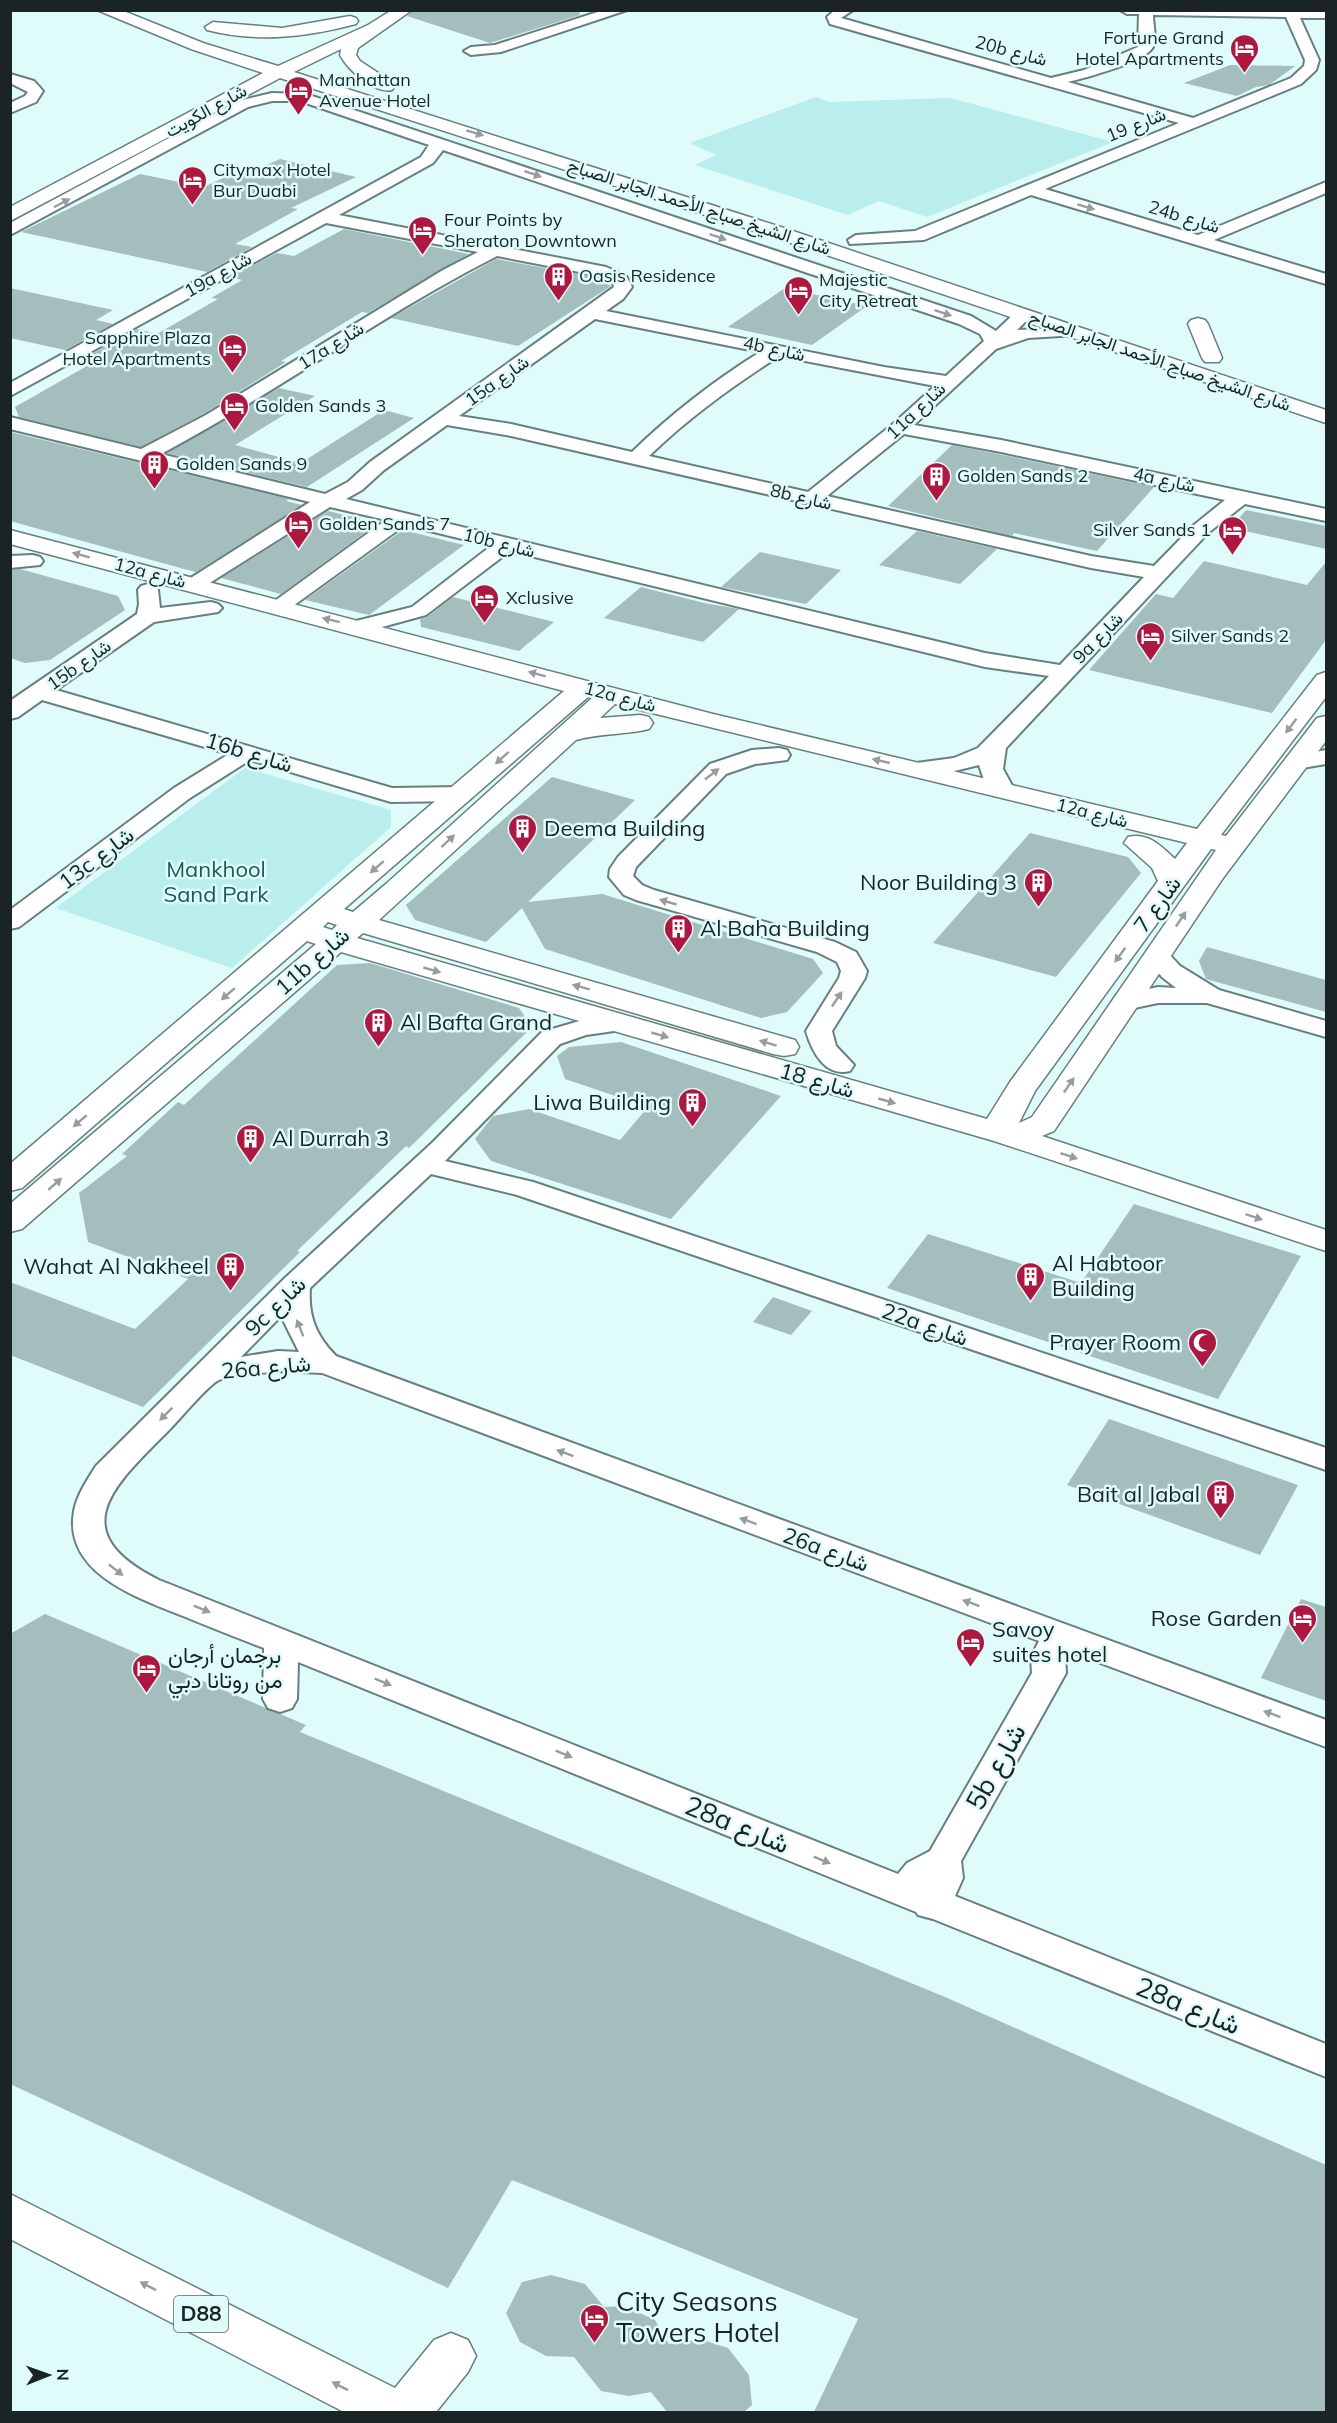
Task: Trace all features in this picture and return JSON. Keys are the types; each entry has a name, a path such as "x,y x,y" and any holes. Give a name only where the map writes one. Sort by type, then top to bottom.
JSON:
{"main road":[{"name":"شارع الشيخ صباح الأحمد الجابر الصباح","path":"105,10 197,46 330,67 386,93 780,233 1326,417"},
{"name":"شارع الكويت","path":"10,196 283,60 373,19 404,10"},
{"path":"373,19 350,46 348,55 353,64 386,93 390,125"},
{"name":"شارع الكويت","path":"283,60 350,21 373,19"},
{"path":"130,21 168,26 283,60"},
{"name":"شارع الشيخ صباح الأحمد الجابر الصباح","path":"350,21 309,32 285,34 258,34 207,25 283,60 339,90 386,93"},
{"path":"197,46 215,58 216,92"},
{"name":"شارع الشيخ صباح الأحمد الجابر الصباح","path":"283,60 417,104 465,113 1044,302"},
{"path":"216,92 339,90"},
{"path":"216,92 243,104"},
{"name":"شارع الكويت","path":"10,215 95,178 216,92"},
{"path":"780,233 809,236 855,250 887,250"},
{"path":"881,293 962,295"},
{"name":"شارع الشيخ صباح الأحمد الجابر الصباح","path":"1023,315 1051,313 1116,334 1155,339 1324,395"},
{"path":"1198,324 1212,358"},
{"path":"1096,339 1107,368"},
{"name":"12a شارع","path":"10,537 360,627 595,698 709,721 1003,791 1146,836"},
{"name":"12a شارع","path":"18,559 148,590 564,704"},
{"name":"شارع 7","path":"1008,1128 1197,848 1326,680"},
{"path":"527,694 540,708 552,730 640,723"},
{"name":"12a شارع","path":"595,698 640,723 1226,855"},
{"name":"11b شارع","path":"10,1222 303,968 331,926 397,889 552,730 564,704 595,698"},
{"name":"11b شارع","path":"10,1181 331,926 421,829 462,794 595,698"},
{"name":"شارع 7","path":"1043,1124 1226,855 1296,762 1324,730"},
{"path":"1173,882 1146,836 1223,816"},
{"path":"397,889 395,905 400,920 411,933 426,944"},
{"name":"شارع 18","path":"331,926 426,944 611,995 841,1065 1008,1128 1326,1241"},
{"name":"شارع 18","path":"331,926 388,958 1008,1128 1043,1124 1326,1217"},
{"path":"303,968 344,958 388,958"},
{"name":"D88","path":"10,2215 392,2412"},
{"path":"406,2412 451,2356"}],"street":[{"path":"471,51 496,49 620,10"},
{"name":"20b شارع","path":"846,10 834,17 835,21 1194,123"},
{"path":"1127,10 1326,14"},
{"path":"1137,11 1139,20 1145,27"},
{"path":"1057,84 1143,50 1148,42 1145,27 1146,11"},
{"name":"شارع 19","path":"887,250 1284,87 1305,74 1312,60 1291,14"},
{"path":"10,78 34,88 36,95 17,106"},
{"path":"10,231 95,178 243,104 272,97 301,97 974,323 987,331 986,347"},
{"path":"426,160 435,152 437,141"},
{"name":"19a شارع","path":"10,391 426,160 476,155"},
{"path":"1198,241 1325,189"},
{"name":"24b شارع","path":"1030,190 1243,256 1326,279"},
{"path":"326,215 490,249"},
{"path":"1236,226 1225,240 1243,252 1243,256"},
{"name":"شارع 19","path":"856,240 918,236"},
{"name":"17a شارع","path":"151,457 490,249"},
{"name":"15a شارع","path":"193,585 320,503 355,486 377,466 617,295 623,287 623,284 608,273 490,249"},
{"name":"4b شارع","path":"595,311 945,385"},
{"name":"11a شارع","path":"817,500 845,480 853,468 904,425 1023,315"},
{"name":"11a شارع","path":"986,347 1025,333 1071,331"},
{"path":"628,458 771,349"},
{"name":"8b شارع","path":"448,416 1157,576"},
{"name":"10b شارع","path":"12,423 151,457 320,503 401,519 1060,678"},
{"name":"4a شارع","path":"904,425 1326,515"},
{"name":"9a شارع","path":"917,769 964,763 986,754 1234,495"},
{"path":"279,607 401,519"},
{"path":"360,627 419,611 510,546"},
{"path":"147,617 150,604 148,590"},
{"name":"15b شارع","path":"10,712 147,617 178,610 211,608"},
{"path":"414,642 413,626 419,611"},
{"name":"16b شارع","path":"44,689 391,795 462,794"},
{"path":"995,746 990,757 990,768 1003,791"},
{"name":"13c شارع","path":"10,922 239,750"},
{"path":"779,755 739,760 710,774 627,862 622,869 621,877 633,890 645,895 826,947 847,957 854,971 852,978 822,1022 819,1031 824,1049 841,1065"},
{"path":"1296,762 1326,757"},
{"name":"16b شارع","path":"391,795 415,814 421,829"},
{"path":"1156,956 1178,979 1214,998"},
{"path":"1125,1002 1167,994 1214,998 1326,1029"},
{"path":"551,1038 555,1021 554,1004"},
{"name":"9c شارع","path":"147,1588 127,1579 111,1568 99,1554 88,1523 90,1506 107,1474 295,1285 434,1156 551,1038 583,1028 619,1023"},
{"name":"22a شارع","path":"434,1156 482,1180 524,1188 1326,1459"},
{"name":"26a شارع","path":"295,1285 294,1306 298,1326 313,1352 325,1363"},
{"name":"26a شارع","path":"207,1372 278,1362 325,1363 1326,1734"},
{"name":"28a شارع","path":"147,1588 1326,2061"},
{"name":"5b شارع","path":"918,1899 944,1883 946,1868 943,1861 1049,1673 1067,1664 1068,1639"},
{"path":"280,1641 280,1699"}],"green space":[{"path":"816,97 829,102 950,98 1113,142 927,217 879,201 848,215 695,165 716,155 690,143"},
{"name":"Mankhool Sand Park","path":"245,768 391,810 391,827 232,968 56,908"}],"building":[{"path":"414,10 579,10 580,15 490,43 407,16"},
{"name":"Fortune Grand Hotel Apartments","path":"1230,65 1295,66 1269,85 1256,87 1237,96 1184,83"},
{"path":"280,159 356,177 291,208 298,209 235,244 252,247 207,272 21,232 140,174 204,187 238,171 248,173"},
{"path":"344,229 469,254 368,313 362,312 281,361 286,362 205,413 141,447 19,417 15,407 101,358 88,356 137,329 157,334 218,299 211,298 242,280 231,277 277,253 294,256"},
{"name":"Oasis Residence","path":"496,259 594,277 611,286 518,346 391,318"},
{"path":"10,288 113,310 96,320 113,324 65,350 10,338"},
{"name":"Majestic City Retreat","path":"785,288 867,306 812,345 728,327"},
{"name":"Golden Sands 3","path":"279,388 315,396 235,445 301,463 384,410 414,418 307,487 167,453"},
{"path":"10,432 289,499 286,501 302,505 196,572 184,569 10,521"},
{"name":"Golden Sands 2","path":"952,445 1154,487 1097,551 1014,533 1012,536 888,506"},
{"path":"1246,510 1326,526 1326,549 1231,528"},
{"name":"Golden Sands 7","path":"328,511 378,523 281,594 221,578"},
{"path":"403,530 464,545 369,615 305,600"},
{"path":"917,531 997,549 960,584 879,565"},
{"path":"760,552 841,570 806,604 721,587"},
{"name":"Silver Sands 2","path":"1204,561 1307,585 1326,562 1326,640 1272,713 1089,670 1156,594 1173,598"},
{"path":"20,569 118,596 125,610 50,660 25,663 10,658 10,570"},
{"path":"641,587 704,603 739,609 703,642 604,618"},
{"name":"Xclusive","path":"453,597 554,622 519,651 421,627 420,619 427,617"},
{"path":"552,777 635,800 528,902 602,894 813,959 823,973 787,1012 761,1018 545,949 522,908 486,942 415,920 406,905"},
{"name":"Noor Building 3","path":"1030,833 1128,857 1141,873 1056,977 933,943"},
{"path":"1207,947 1326,980 1326,1012 1206,979 1199,961"},
{"path":"370,963 519,1008 532,1027 409,1148 406,1146 297,1251 300,1252 143,1407 10,1355 10,1282 135,1329 188,1279 88,1242 79,1193 127,1156 122,1154 178,1102 184,1105 337,965"},
{"name":"Liwa Building","path":"621,1042 781,1096 671,1219 491,1161 475,1139 493,1116 529,1109 620,1140 648,1107 565,1079 557,1056 569,1047"},
{"name":"Al Habtoor Building","path":"1134,1204 1301,1256 1218,1399 887,1288 928,1234 1081,1283"},
{"path":"773,1297 812,1311 791,1335 753,1322"},
{"name":"Bait al Jabal","path":"1109,1419 1298,1485 1260,1555 1067,1485"},
{"name":"Rose Garden","path":"1301,1599 1326,1607 1326,1701 1261,1678"},
{"path":"45,1614 306,1725 300,1732 945,1997 1326,2165 1326,2412 814,2412 858,2319 512,2180 448,2288 10,2084 10,1634"},
{"name":"City Seasons Towers Hotel","path":"551,2275 585,2284 604,2307 625,2306 655,2320 669,2344 700,2339 728,2348 749,2375 752,2405 744,2412 667,2412 651,2392 629,2396 601,2391 574,2357 546,2356 520,2342 506,2313 522,2282"}],"place":[{"name":"Fortune Grand Hotel Apartments","path":"1245,74"},
{"name":"Manhattan Avenue Hotel","path":"298,116"},
{"name":"Citymax Hotel Bur Duabi","path":"192,206"},
{"name":"Four Points by Sheraton Downtown","path":"423,256"},
{"name":"Oasis Residence","path":"558,302"},
{"name":"Majestic City Retreat","path":"798,316"},
{"name":"Sapphire Plaza Hotel Apartments","path":"232,374"},
{"name":"Golden Sands 3","path":"234,432"},
{"name":"Golden Sands 9","path":"155,490"},
{"name":"Golden Sands 2","path":"936,502"},
{"name":"Golden Sands 7","path":"298,550"},
{"name":"Silver Sands 1","path":"1232,556"},
{"name":"Xclusive","path":"485,624"},
{"name":"Silver Sands 2","path":"1150,662"},
{"name":"Deema Building","path":"523,854"},
{"name":"Noor Building 3","path":"1038,908"},
{"name":"Al Baha Building","path":"679,954"},
{"name":"Al Bafta Grand","path":"379,1048"},
{"name":"Liwa Building","path":"692,1128"},
{"name":"Al Durrah 3","path":"251,1164"},
{"name":"Wahat Al Nakheel","path":"230,1292"},
{"name":"Al Habtoor Building","path":"1031,1302"},
{"name":"Prayer Room","path":"1202,1368"},
{"name":"Bait al Jabal","path":"1221,1520"},
{"name":"Rose Garden","path":"1303,1644"},
{"name":"Savoy suites hotel","path":"971,1668"},
{"name":"برجمان أرجان من روتانا دبي","path":"147,1694"},
{"name":"City Seasons Towers Hotel","path":"595,2344"}]}
